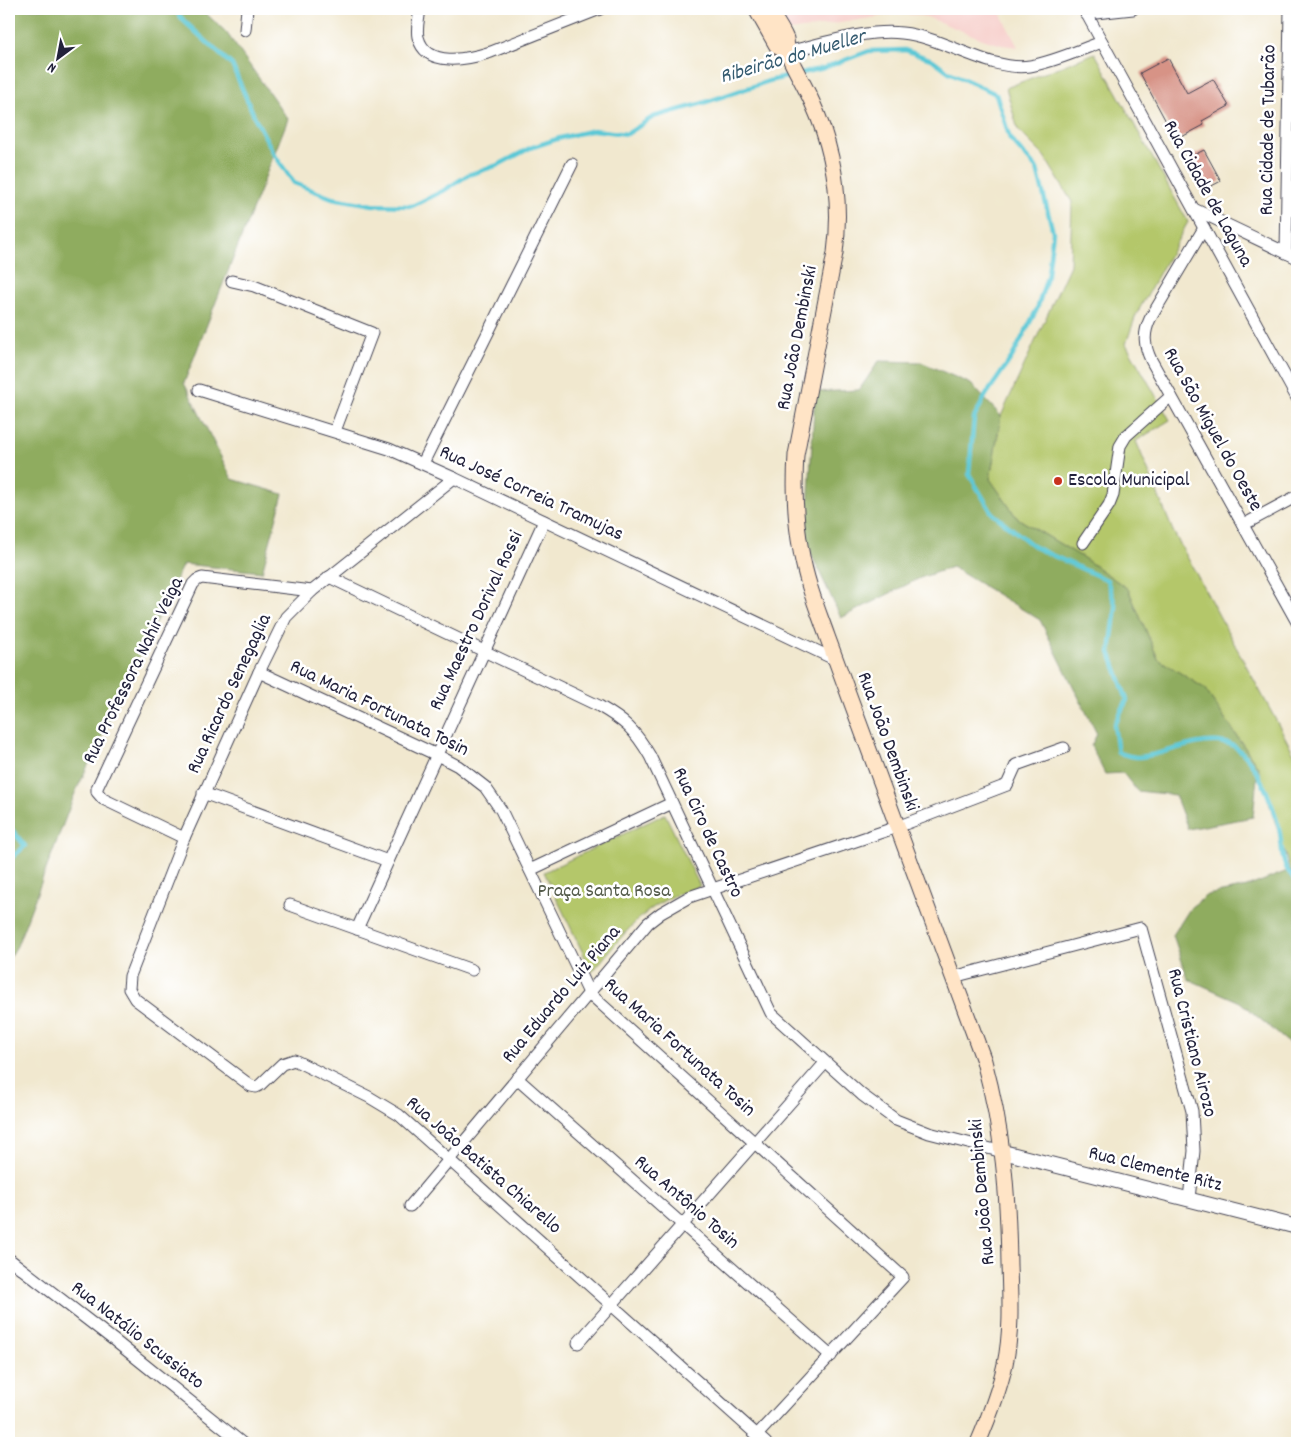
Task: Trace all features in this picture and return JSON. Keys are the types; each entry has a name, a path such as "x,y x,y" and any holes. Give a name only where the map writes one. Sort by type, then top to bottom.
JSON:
{"main road":[{"name":"Rua João Dembinski","path":"756,9 777,46 790,58"},
{"name":"Rua João Dembinski","path":"768,9 786,40 790,58 812,102 826,140 836,186 838,216 835,252 796,455 794,484 800,546 807,579 984,1061 995,1105 1003,1152 1009,1239 1010,1305 1008,1342 996,1398 978,1443"}],"street":[{"path":"245,30 247,9"},
{"path":"420,9 418,27 422,45 430,54 456,60 473,58 491,52 600,9"},
{"path":"1085,11 1133,9"},
{"name":"Rua Cidade de Tubarão","path":"1286,253 1290,9"},
{"name":"Rua Cidade de Laguna","path":"1085,11 1297,398"},
{"path":"790,58 867,34 901,33 932,39 996,63 1029,66 1102,42"},
{"path":"423,464 572,164"},
{"path":"1194,209 1297,258"},
{"name":"Rua São Miguel do Oeste","path":"1204,228 1150,319 1145,330 1146,351 1297,622"},
{"path":"232,281 254,286 372,333 335,431"},
{"name":"Rua José Correia Tramujas","path":"199,390 389,449 454,478 836,660"},
{"path":"1083,543 1109,505 1113,495 1120,446 1126,436 1171,396"},
{"name":"Rua Ricardo Senegaglia","path":"129,989 130,976 184,838 286,617 312,591 454,478"},
{"path":"1243,525 1297,496"},
{"name":"Rua Maestro Dorival Rossi","path":"357,929 544,521"},
{"name":"Rua Ciro de Castro","path":"329,577 599,706 615,715 631,728 650,756 771,1013 825,1063 873,1104 896,1120 929,1133 1003,1152"},
{"name":"Rua Professora Nahir Veiga","path":"184,838 103,800 97,792 97,788 194,584 202,578 312,591"},
{"name":"Rua Maria Fortunata Tosin","path":"259,672 437,755 472,775 485,786 501,810 589,993 903,1277 830,1356"},
{"name":"Rua Eduardo Luiz Piana","path":"410,1206 648,923 676,904 897,828 1007,786 1016,765 1064,748"},
{"path":"204,794 388,860"},
{"path":"530,870 672,803"},
{"path":"290,904 472,970"},
{"name":"Rua Cristiano Airozo","path":"953,977 1141,928 1192,1111 1194,1151 1189,1198"},
{"name":"Rua João Batista Chiarello","path":"129,989 135,999 246,1084 256,1087 282,1064 294,1060 385,1105 412,1126 762,1439"},
{"path":"578,1343 825,1063"},
{"name":"Rua Antônio Tosin","path":"517,1078 830,1356"},
{"name":"Rua Clemente Ritz","path":"1003,1152 1297,1227"},
{"name":"Rua Natálio Scussiato","path":"9,1259 115,1340 242,1443"},
{"path":"762,1439 830,1356"}],"shaded area":[{"path":"777,9 998,9 1018,47 985,40 927,17 914,15 896,14 790,31"}],"green space":[{"path":"9,9 201,9 226,32 288,119 184,383 232,479 283,494 262,572 183,564 75,793 17,946 9,959"},
{"path":"1095,53 1188,222 1136,315 1126,344 1170,420 1136,441 1173,531 1297,759 1297,876 1290,870 1258,767 1204,688 1158,659 1128,589 1085,559 1017,518 990,479 1001,416 1070,265 1072,202 1044,156 1018,130 1006,88"},
{"path":"879,361 921,362 971,384 1001,416 990,479 1017,518 1085,559 1128,589 1158,659 1204,688 1258,767 1253,817 1188,829 1175,795 1137,791 1123,773 1105,774 1091,746 1097,734 1040,620 952,567 920,578 841,618 806,543 815,392 859,390"},
{"name":"Praça Santa Rosa","path":"665,814 700,886 660,903 641,917 592,972 544,872"},
{"path":"1290,870 1297,876 1297,1050 1240,1002 1188,979 1173,935 1191,907 1207,895 1247,887"}],"building":[{"path":"1168,58 1187,93 1213,79 1229,106 1202,121 1204,125 1176,140 1140,73"},
{"path":"1204,150 1221,181 1204,190 1186,159"}],"waterway":[{"name":"Ribeirão do Mueller","path":"174,9 185,22 232,65 255,118 274,154 294,183 332,198 373,205 412,206 443,191 468,175 498,165 530,148 560,138 594,130 627,134 653,117 794,75"},
{"name":"Ribeirão do Mueller","path":"802,73 824,68 869,51 905,50 933,60 949,72 996,94 1010,139 1037,169 1053,232 1048,274 1037,309 1012,357 986,395 974,418 969,474 992,513 1036,548 1107,580 1116,607 1110,652 1127,700 1114,725 1118,753 1140,757 1209,742 1229,744 1239,750 1247,758 1262,781 1279,828 1284,863 1297,881"},
{"path":"9,826 25,846 9,860"}],"place":[{"name":"Escola Municipal","path":"1058,481"}]}
